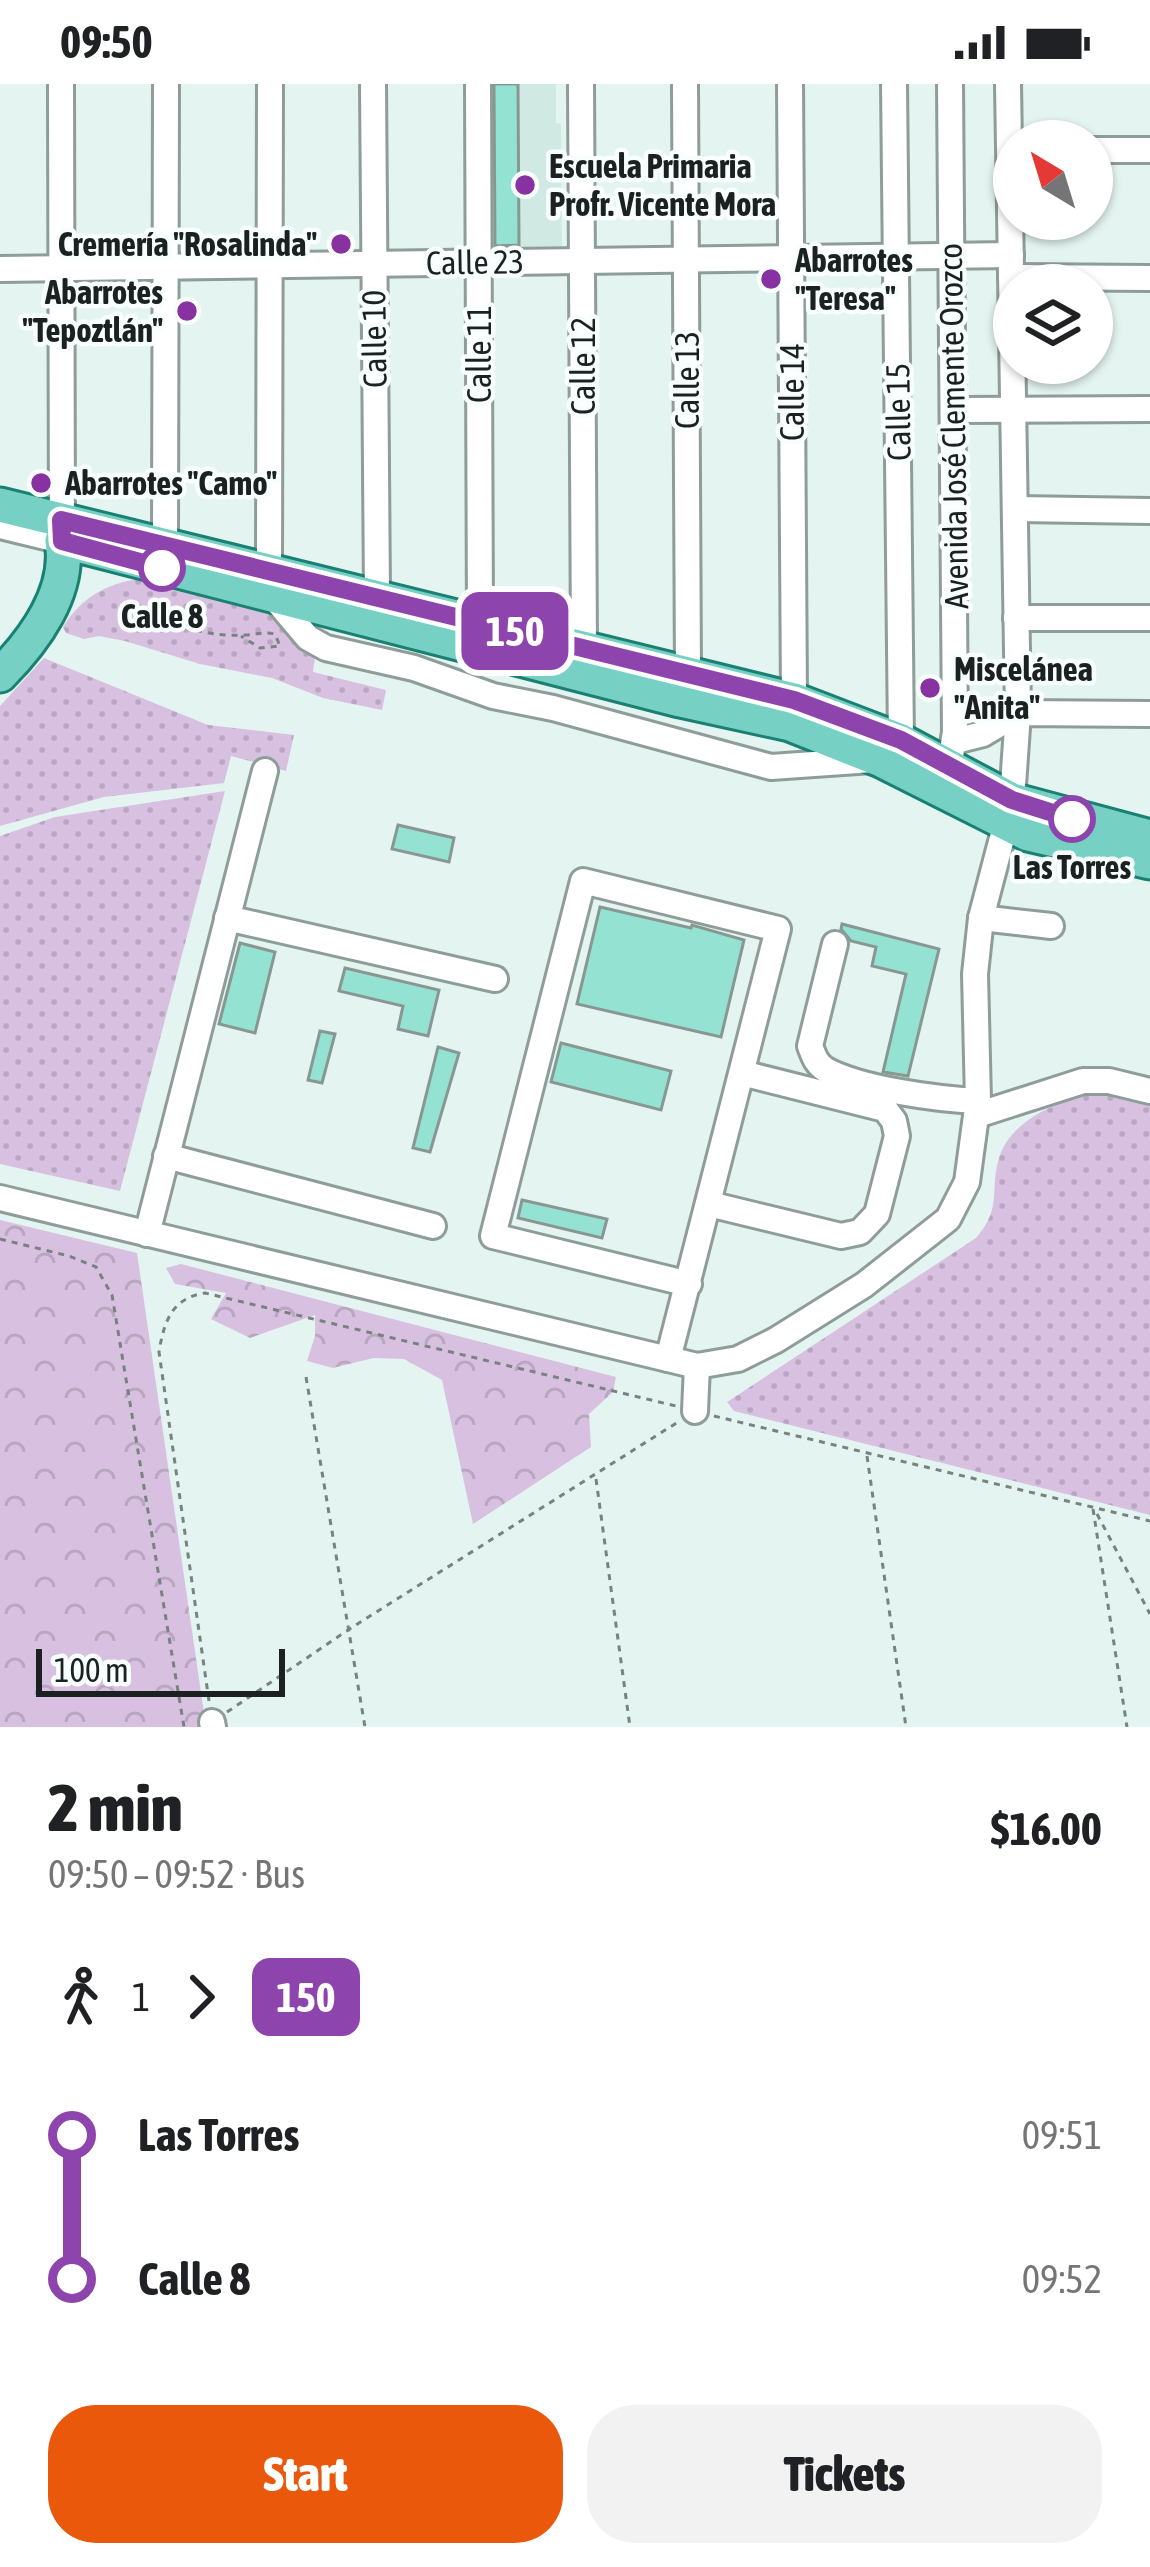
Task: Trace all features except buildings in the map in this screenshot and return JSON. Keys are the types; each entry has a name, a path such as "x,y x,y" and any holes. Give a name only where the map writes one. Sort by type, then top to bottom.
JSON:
{"main road":[{"path":"0,506 134,562 377,595 794,700 1009,812 1072,819 1150,837"},
{"path":"62,531 165,544 269,581 680,700 891,750 952,755 1028,834 1150,862"},
{"path":"6,669 54,602 63,572 62,531"},
{"path":"54,602 100,570 134,562"}],"street":[{"path":"0,526 62,531 61,84"},
{"path":"165,544 166,84"},
{"path":"270,84 269,581 308,638 326,648 414,668 493,696 771,767 891,750"},
{"name":"Calle 10","path":"373,84 377,595"},
{"name":"Calle 11","path":"478,84 480,623"},
{"name":"Calle 12","path":"581,84 584,648"},
{"name":"Calle 13","path":"686,84 688,675"},
{"name":"Calle 14","path":"790,84 794,700"},
{"name":"Calle 15","path":"891,750 893,84"},
{"name":"Avenida José Clemente Orozco","path":"950,84 952,755"},
{"name":"Avenida José Clemente Orozco","path":"1008,84 1010,120"},
{"path":"1113,150 1150,150"},
{"name":"Calle 23","path":"0,268 896,256 951,256 999,264"},
{"name":"Calle 23","path":"1113,275 1150,278"},
{"name":"Avenida José Clemente Orozco","path":"697,1366 738,1359 864,1285 948,1219 968,1182 977,1108 975,974 981,918 1009,812 1018,713 1013,384"},
{"path":"953,410 1150,409"},
{"path":"1015,509 1150,511"},
{"path":"1016,618 1150,618"},
{"path":"952,755 1018,713 1150,714"},
{"path":"147,1234 265,771"},
{"path":"668,1359 689,1284 778,929 583,881 493,1236 689,1284"},
{"path":"227,918 494,979"},
{"path":"981,918 1051,926"},
{"path":"835,944 810,1046 815,1061 827,1071 977,1108 1083,1081 1109,1081 1150,1091"},
{"path":"709,1204 842,1236 860,1232 877,1214 897,1136 885,1109 742,1073"},
{"path":"166,1156 433,1226"},
{"path":"0,1198 697,1366 694,1411"}],"path":[{"path":"168,622 196,631 274,634 280,646 260,648 241,636"},
{"path":"0,1239 96,1267 112,1295 184,1727"},
{"path":"694,1411 350,1628 213,1725 159,1352 163,1324 188,1296 206,1293 1150,1521"},
{"path":"306,1378 365,1727"},
{"path":"867,1454 906,1727"},
{"path":"596,1477 630,1727"},
{"path":"1093,1507 1150,1613"},
{"path":"1093,1507 1126,1727"}],"shaded area":[{"name":"Escuela Primaria Profr. Vicente Mora","path":"488,84 556,84 562,246 489,248"}],"green space":[{"path":"146,578 270,609 290,638 315,657 313,672 386,690 382,710 323,698 272,678 200,664 125,641 66,633 63,627 89,598 109,587"},
{"path":"44,658 208,725 294,735 286,771 231,756 224,783 104,797 0,826 0,706"},
{"path":"225,791 120,1191 0,1164 0,836 55,817"},
{"path":"1109,1092 1150,1102 1150,1515 734,1411 727,1402 976,1238 993,1208 999,1158 1016,1130 1060,1103"},
{"path":"0,1220 137,1253 206,1727 0,1727"},
{"path":"181,1264 616,1377 613,1392 589,1414 591,1447 473,1524 442,1380 404,1359 373,1358 333,1368 307,1361 315,1315 250,1338 211,1319 226,1293 175,1284 166,1268"}],"bus line":[{"name":"150","path":"162,568 62,541 61,520 794,700 901,740 1012,800 1072,819"}],"place":[{"name":"Escuela Primaria Profr. Vicente Mora","path":"525,185"},
{"name":"Cremería \"Rosalinda\"","path":"341,244"},
{"name":"Abarrotes \"Teresa\"","path":"771,279"},
{"name":"Abarrotes \"Tepoztlán\"","path":"187,311"},
{"name":"Abarrotes \"Camo\"","path":"41,483"},
{"name":"Calle 8","path":"162,568"},
{"name":"Miscelánea \"Anita\"","path":"930,688"},
{"name":"Las Torres","path":"1072,819"}]}
